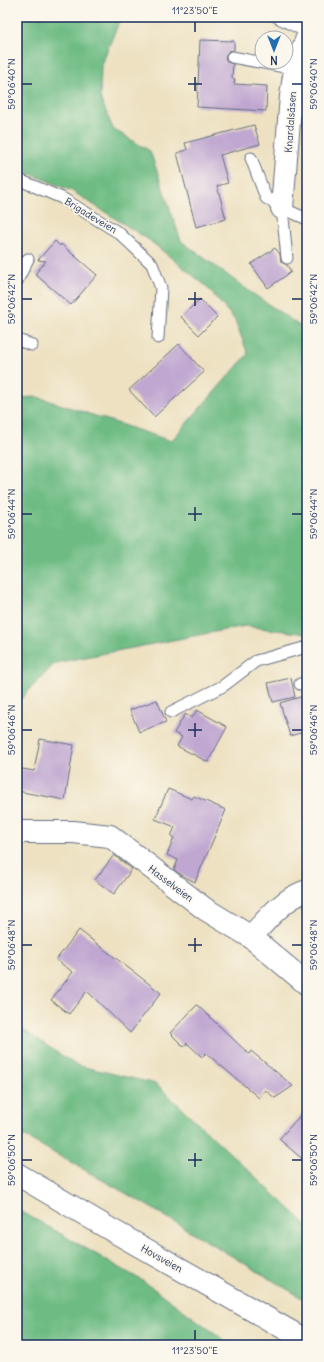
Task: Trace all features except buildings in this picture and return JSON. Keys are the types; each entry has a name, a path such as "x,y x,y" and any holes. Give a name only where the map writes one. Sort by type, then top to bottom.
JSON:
{"street":[{"name":"Knardalsåsen","path":"282,208 291,96 295,69 307,38"},
{"name":"Hasselveien","path":"17,832 73,832 110,836 205,909 251,937 307,984"},
{"path":"251,937 272,914 301,893 307,891"},
{"name":"Hovsveien","path":"17,1174 108,1228 307,1341"}],"lane":[{"path":"277,17 307,32"},
{"path":"232,56 295,69"},
{"path":"251,158 266,198 282,208 307,219"},
{"name":"Brigadeveien","path":"17,178 62,198 119,233 152,264 161,288 158,338"},
{"path":"282,208 287,258"},
{"path":"17,281 28,259"},
{"path":"17,340 32,345"},
{"path":"171,712 223,686 256,661 307,647"}],"green space":[{"path":"17,17 121,17 101,65 100,97 113,129 150,151 181,241 307,331 307,634 245,626 55,663 17,703 17,398 38,397 171,441 248,354 235,320 206,286 149,240 72,191 17,168"},
{"path":"17,1026 76,1065 156,1084 307,1225 307,1301 143,1203 17,1132"},
{"path":"17,1209 143,1281 231,1345 17,1345"}]}
